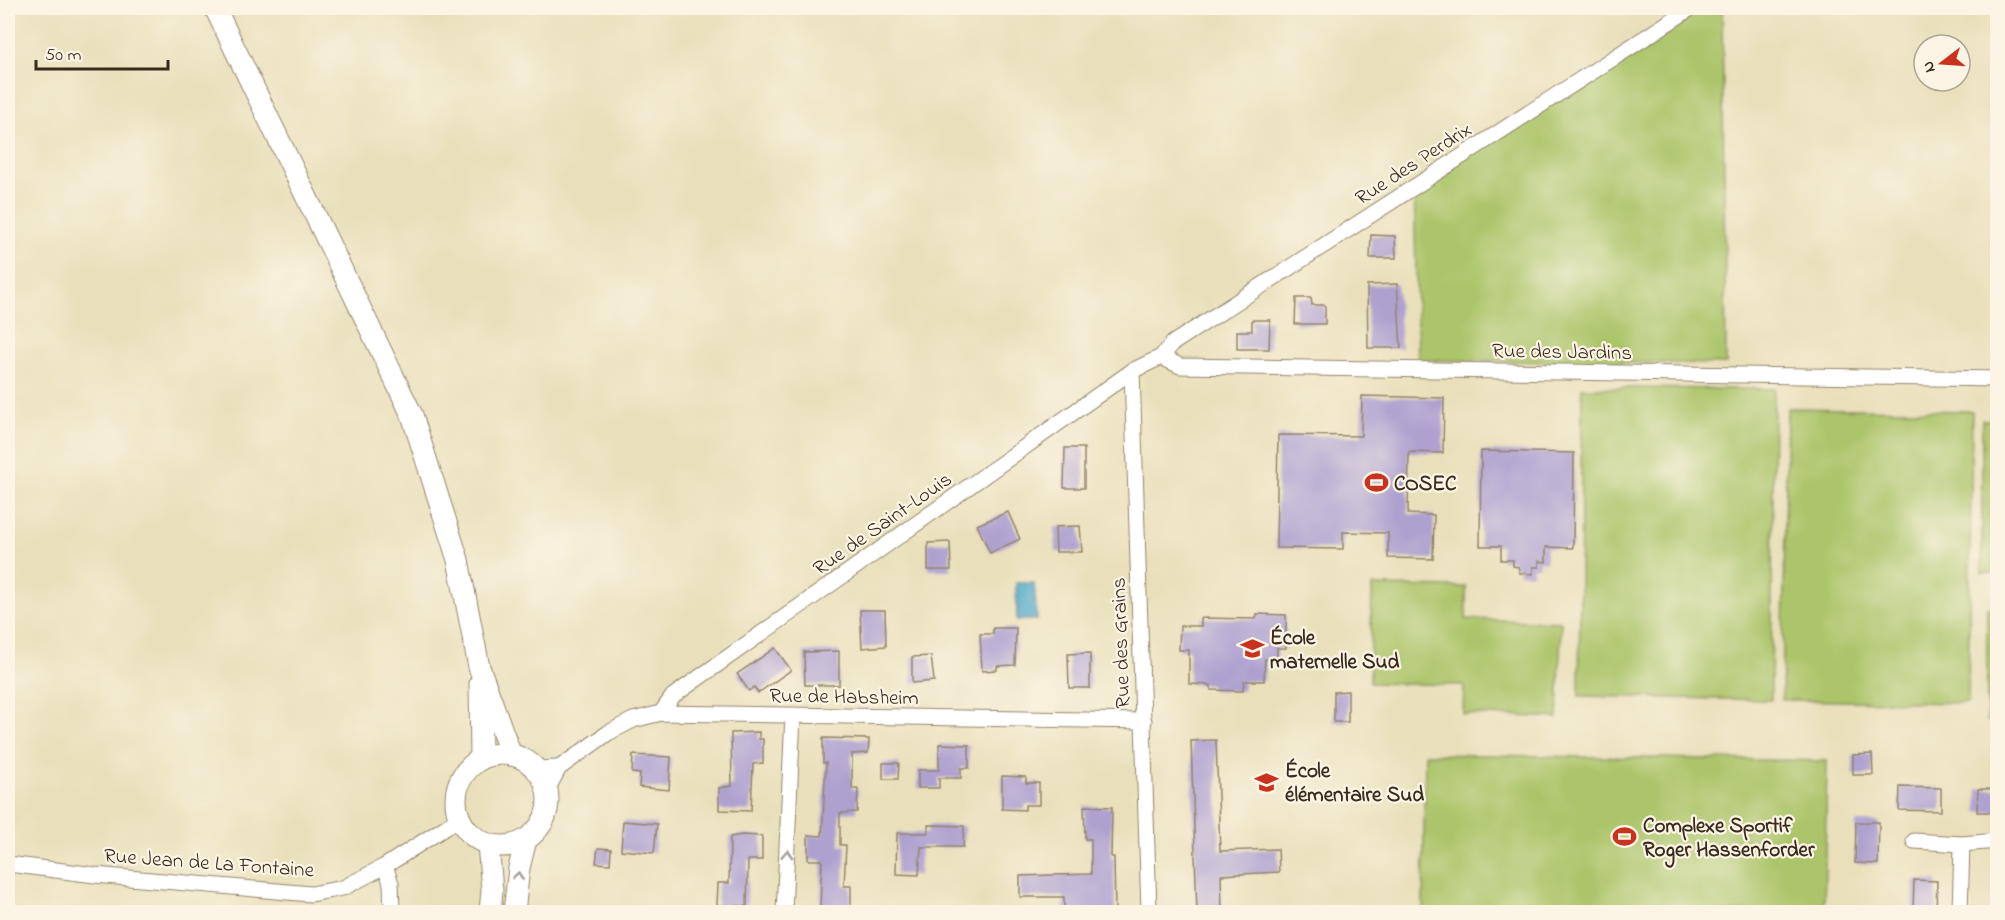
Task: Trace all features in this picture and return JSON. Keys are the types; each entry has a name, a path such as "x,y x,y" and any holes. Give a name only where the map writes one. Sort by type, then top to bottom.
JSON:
{"main road":[{"path":"215,8 412,415 458,560 479,667 511,755"},
{"path":"479,667 481,759"},
{"path":"495,755 511,755 529,763 536,769 547,790 546,813 535,833 526,840 508,846 488,844 471,834 460,818 457,791 470,768 481,759 495,755"},
{"path":"514,912 519,868 526,840"},
{"path":"488,844 492,890 490,912"}],"street":[{"name":"Rue des Perdrix","path":"1161,357 1173,343 1691,8"},
{"path":"1132,371 1161,357"},
{"name":"Rue des Jardins","path":"1161,357 1180,366 1998,379"},
{"name":"Rue de Saint-Louis","path":"661,712 673,696 1132,371"},
{"name":"Rue des Grains","path":"1132,371 1149,912"},
{"name":"Rue de Habsheim","path":"547,790 559,768 608,733 633,720 661,712 1144,721"},
{"path":"784,912 793,715"},
{"path":"536,769 559,768"},
{"name":"Rue Jean de La Fontaine","path":"8,864 95,875 311,894 343,888 385,866 460,818"},
{"path":"1914,841 1962,844 1998,841"},
{"path":"1960,912 1962,844"},
{"path":"385,866 391,883 392,912"}],"green space":[{"path":"1703,8 1722,8 1726,364 1418,360 1414,185"},
{"path":"1582,388 1774,389 1771,700 1579,696"},
{"path":"1787,408 1972,411 1968,703 1782,700"},
{"path":"1982,420 1997,420 1997,573 1982,573"},
{"path":"1372,586 1466,587 1466,619 1561,622 1558,718 1463,714 1464,685 1370,683"},
{"path":"1987,608 1997,608 1997,722 1987,721"},
{"name":"Complexe Sportif Roger Hassenforder","path":"1425,754 1827,761 1824,912 1423,912"}],"water":[{"path":"1016,583 1034,583 1037,620 1017,620"}],"building":[{"path":"1371,235 1395,236 1396,258 1370,258"},
{"path":"1397,284 1401,348 1368,348 1367,285"},
{"path":"1296,298 1311,298 1312,305 1325,305 1325,324 1295,324"},
{"path":"1252,320 1270,320 1269,349 1237,349 1237,331 1252,331"},
{"path":"1362,396 1444,398 1443,453 1409,452 1408,514 1434,515 1433,559 1388,558 1388,533 1343,532 1343,549 1276,548 1278,435 1361,436"},
{"path":"1065,448 1084,448 1084,488 1064,488"},
{"path":"1481,451 1574,453 1573,548 1546,547 1546,562 1539,561 1539,567 1533,567 1533,574 1519,573 1519,567 1513,566 1513,560 1501,560 1501,546 1480,546"},
{"path":"1008,512 1020,539 990,553 977,525"},
{"path":"1080,526 1082,552 1056,552 1055,527"},
{"path":"950,542 951,570 928,570 928,543"},
{"path":"860,610 885,610 886,646 862,648"},
{"path":"1257,614 1286,615 1286,648 1277,648 1277,659 1265,659 1264,681 1244,681 1243,691 1211,690 1211,685 1189,684 1189,650 1179,650 1180,626 1201,626 1201,618 1256,619"},
{"path":"993,628 1016,628 1015,665 997,666 997,670 982,671 980,634 993,634"},
{"path":"775,648 791,670 758,693 754,687 749,691 737,674"},
{"path":"839,651 839,685 805,685 804,652"},
{"path":"1090,653 1090,688 1069,688 1068,654"},
{"path":"931,656 934,681 912,683 912,657"},
{"path":"1348,691 1348,722 1334,722 1334,692"},
{"path":"759,732 759,739 763,739 763,763 753,764 751,811 719,810 719,788 732,786 731,733"},
{"path":"823,738 869,739 868,753 852,754 852,789 858,789 857,812 840,813 840,845 846,845 844,886 851,886 851,909 820,908 822,860 808,860 808,835 822,836 826,763 823,763"},
{"path":"1216,740 1220,851 1278,849 1279,872 1221,875 1222,912 1197,912 1191,741"},
{"path":"939,744 969,745 969,768 961,768 961,778 939,778 939,788 918,788 918,770 939,770"},
{"path":"1872,754 1873,775 1853,775 1853,755"},
{"path":"633,755 671,757 669,790 639,787 640,774 632,773"},
{"path":"883,763 899,763 898,779 883,779"},
{"path":"1002,776 1026,777 1026,783 1039,783 1039,805 1025,805 1025,810 1002,809"},
{"path":"1900,787 1941,788 1941,811 1899,810"},
{"path":"1978,789 1998,789 1998,812 1977,812"},
{"path":"1084,806 1112,807 1111,857 1114,857 1115,912 1064,912 1064,897 1020,897 1020,876 1091,874 1091,839 1085,839"},
{"path":"623,821 657,824 654,853 621,850"},
{"path":"1856,822 1879,822 1878,864 1855,863"},
{"path":"928,825 964,826 963,847 921,847 919,875 896,874 897,833 928,833"},
{"path":"762,836 762,860 748,860 747,906 717,905 718,883 729,883 730,837"},
{"path":"598,848 611,849 610,864 596,863"},
{"path":"1914,880 1937,881 1936,912 1913,912"}],"place":[{"name":"COSEC","path":"1376,483"},
{"name":"École maternelle Sud","path":"1252,649"},
{"name":"École élémentaire Sud","path":"1267,782"},
{"name":"Complexe Sportif Roger Hassenforder","path":"1625,837"}]}
